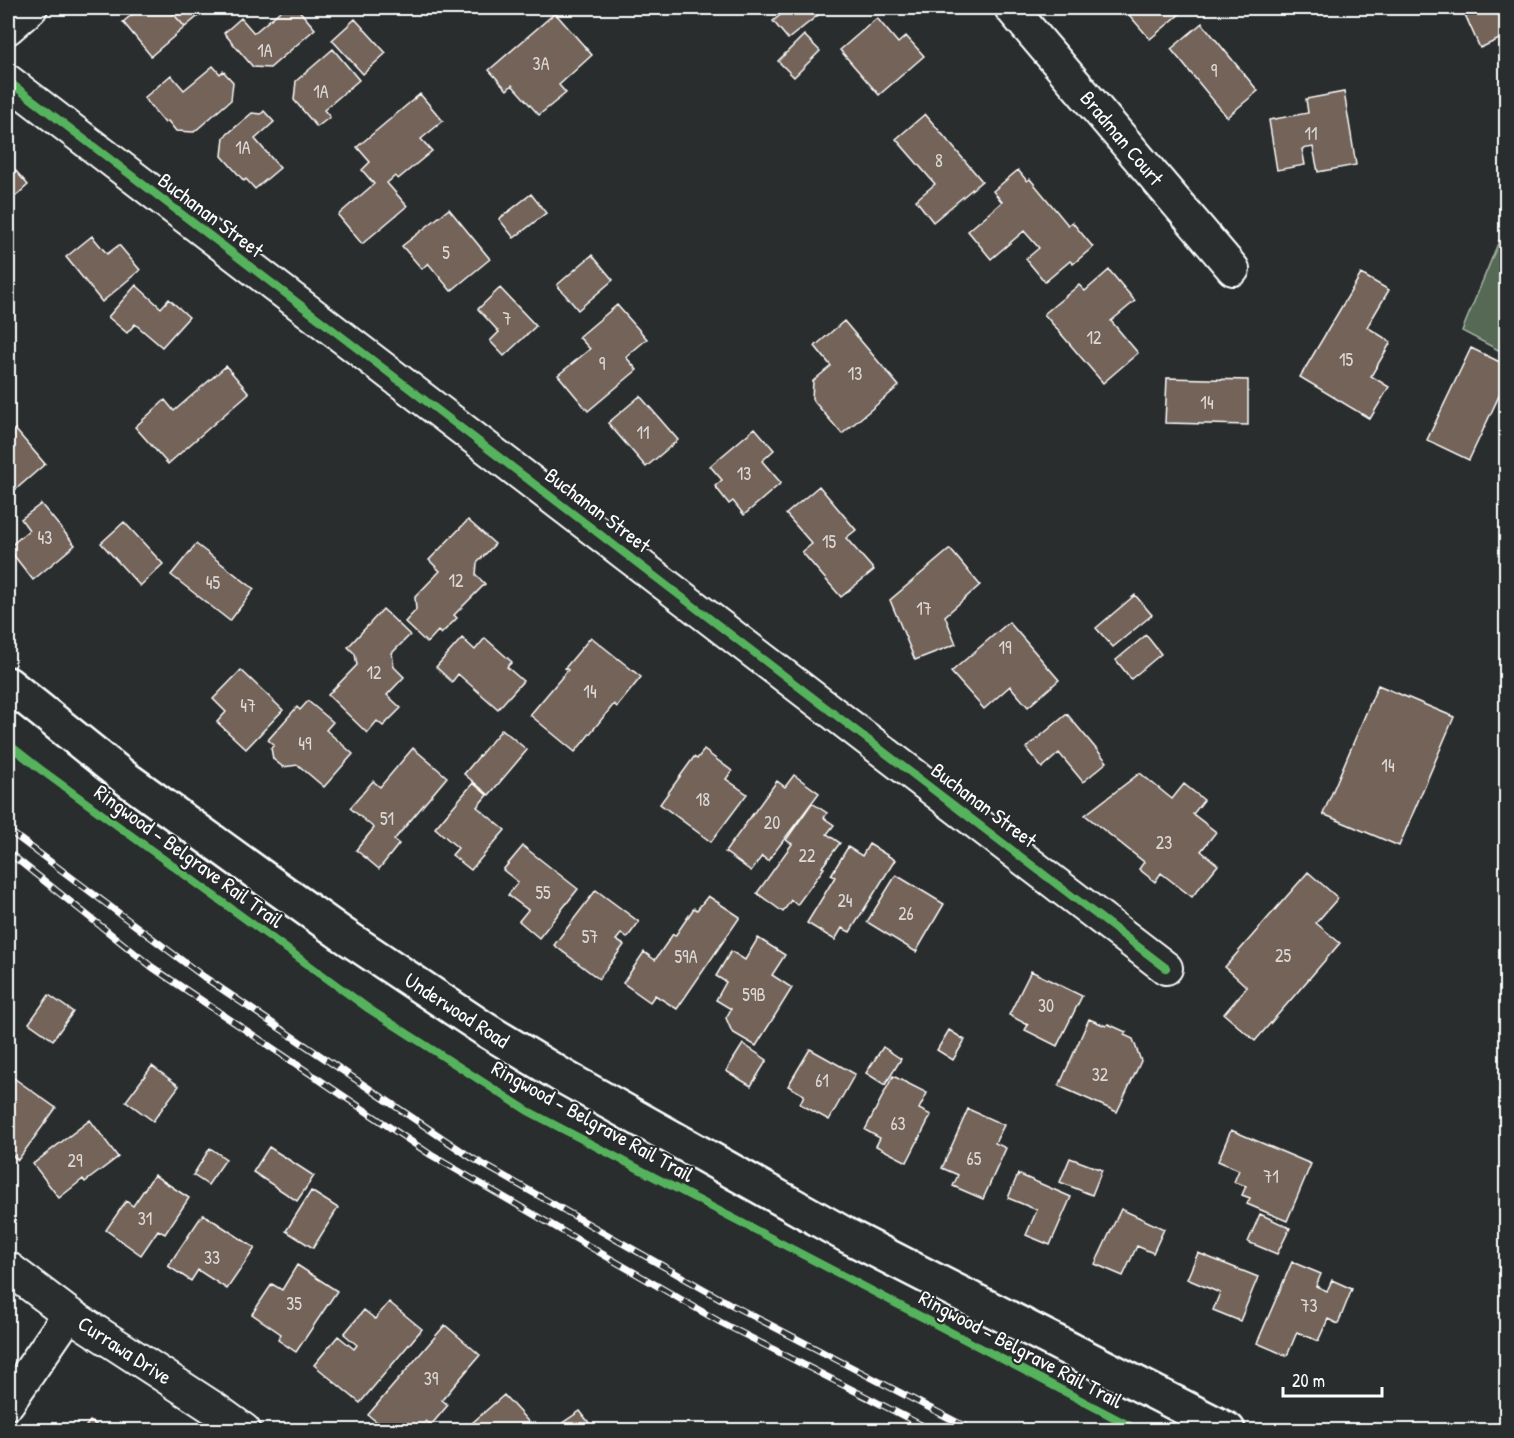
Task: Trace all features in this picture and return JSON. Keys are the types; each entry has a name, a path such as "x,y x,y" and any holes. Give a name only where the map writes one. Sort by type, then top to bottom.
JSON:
{"main road":[{"name":"Underwood Road","path":"8,684 124,777 269,882 342,934 486,1030 564,1077 848,1236 1228,1431"}],"street":[{"path":"8,28 31,8"},
{"name":"Bradman Court","path":"1011,8 1233,269"},
{"name":"Buchanan Street","path":"8,81 1166,968"},
{"name":"Currawa Drive","path":"8,1268 69,1314 215,1409 244,1431"},
{"path":"8,1403 69,1314"}],"green space":[{"path":"1506,224 1506,354 1462,331"}],"building":[{"path":"140,8 168,8 185,27 151,56 123,22"},
{"path":"168,8 208,8 185,27"},
{"path":"284,8 297,8 315,29 270,68 253,67 224,33 241,18 254,33"},
{"path":"789,8 827,8 788,39 773,21"},
{"path":"1123,8 1187,8 1150,39"},
{"path":"1462,8 1499,8 1506,25 1506,36 1480,48"},
{"path":"555,13 592,55 559,85 566,93 539,115 512,85 507,90 489,70"},
{"path":"877,18 898,43 906,36 924,56 879,95 840,50"},
{"path":"355,19 386,53 363,74 332,40"},
{"path":"1202,23 1258,91 1227,117 1171,49"},
{"path":"804,35 820,51 794,77 778,61"},
{"path":"333,49 359,80 324,110 330,117 317,127 294,100 296,81"},
{"path":"213,66 220,74 223,71 233,82 231,100 194,132 176,131 168,121 165,123 144,98 171,75 184,90"},
{"path":"1344,92 1356,165 1318,172 1313,147 1302,149 1305,165 1277,170 1269,120 1308,113 1306,99"},
{"path":"420,94 443,121 421,139 432,151 398,179 395,176 387,183 407,206 362,244 338,215 374,184 362,170 370,162 357,147"},
{"path":"264,111 274,122 255,139 280,168 255,189 246,179 244,181 222,156 224,137 252,113 261,114"},
{"path":"925,114 982,181 933,222 916,200 935,184 896,139"},
{"path":"8,162 28,185 8,203"},
{"path":"1018,170 1027,181 1030,179 1068,225 1072,222 1093,247 1073,264 1070,261 1045,282 1026,259 1039,248 1024,231 991,259 968,231 1002,202 993,191"},
{"path":"531,194 546,213 514,238 499,219"},
{"path":"449,209 490,259 451,291 428,263 422,269 402,246"},
{"path":"92,236 107,254 119,245 140,270 102,302 66,257"},
{"path":"592,255 613,280 578,310 557,285"},
{"path":"1109,270 1135,301 1111,321 1138,353 1103,383 1044,314 1079,285 1085,291"},
{"path":"1361,274 1389,290 1367,327 1391,342 1371,376 1389,387 1370,419 1300,377"},
{"path":"136,285 161,308 169,299 189,317 162,347 135,324 127,333 108,317"},
{"path":"500,288 536,326 504,356 490,341 499,332 478,309"},
{"path":"617,305 647,339 626,357 637,370 588,411 558,375 590,349 579,337"},
{"path":"844,321 899,386 842,434 812,399 813,381 831,366 815,346"},
{"path":"1471,348 1506,365 1506,381 1469,460 1427,440"},
{"path":"226,366 249,393 168,464 135,427 165,400 174,411"},
{"path":"1167,378 1248,380 1248,425 1165,423"},
{"path":"640,396 678,440 646,467 608,423"},
{"path":"755,428 774,450 762,461 781,483 744,515 733,501 729,504 715,486 722,480 710,466"},
{"path":"15,429 45,464 8,496 8,435"},
{"path":"819,486 856,530 846,538 874,570 841,597 802,552 812,544 786,514"},
{"path":"41,504 75,545 33,580 8,548 29,530 21,519"},
{"path":"468,520 495,544 477,563 476,575 485,584 454,615 457,618 441,634 438,631 427,643 405,622 416,610 415,597 440,571 429,560"},
{"path":"124,522 163,564 140,586 101,543"},
{"path":"196,544 254,589 230,621 171,575"},
{"path":"950,549 980,585 945,616 956,644 915,660 890,600"},
{"path":"1135,595 1152,615 1113,647 1096,628"},
{"path":"383,609 410,635 392,653 394,667 404,677 387,695 401,708 383,726 377,721 367,733 328,695 357,665 355,654 348,647"},
{"path":"1009,622 1059,680 1028,707 1010,686 984,709 951,672"},
{"path":"1146,635 1161,654 1131,679 1116,660"},
{"path":"591,637 641,677 617,707 614,704 575,752 530,715 568,670 565,668"},
{"path":"462,638 475,650 485,638 512,662 507,667 523,681 498,709 458,674 452,682 436,667"},
{"path":"241,670 283,710 246,749 217,722 226,712 213,699"},
{"path":"1378,685 1454,717 1399,846 1323,814"},
{"path":"308,701 333,722 326,730 353,754 324,787 298,765 283,767 273,759 271,748 274,745 268,740 297,707 300,710"},
{"path":"1067,714 1107,762 1083,782 1059,753 1042,768 1026,748"},
{"path":"502,729 527,750 489,795 464,774"},
{"path":"413,748 447,777 394,840 399,844 379,869 356,850 374,828 350,808 373,781 380,787"},
{"path":"704,750 732,771 726,779 747,794 711,842 660,804 694,757 697,759"},
{"path":"1140,773 1172,799 1184,784 1204,800 1193,814 1216,832 1201,851 1218,865 1192,897 1161,873 1155,882 1139,869 1144,862 1085,815"},
{"path":"794,775 819,793 768,861 762,856 751,871 725,852 777,781 785,787"},
{"path":"473,783 487,795 477,807 505,830 471,870 452,855 458,848 435,828"},
{"path":"812,803 827,813 824,818 834,825 827,834 840,843 797,905 791,900 783,912 757,893 792,844 786,840"},
{"path":"869,844 895,860 850,932 842,928 835,940 807,923 835,877 831,875 848,847 862,856"},
{"path":"523,846 578,889 539,938 519,921 528,910 508,895 518,882 503,870"},
{"path":"1308,872 1338,898 1316,923 1340,943 1255,1041 1224,1014 1247,987 1225,967"},
{"path":"896,875 944,904 916,952 867,922"},
{"path":"596,890 639,922 627,938 621,934 616,940 624,945 599,979 554,945"},
{"path":"708,896 740,917 677,1009 655,995 650,1002 623,983 644,952 655,960 694,908 697,910"},
{"path":"758,938 785,955 772,975 792,988 756,1046 732,1032 726,1018 731,1009 716,1000 726,982 716,976 731,951 745,960"},
{"path":"1031,971 1082,996 1057,1046 1025,1030 1028,1025 1009,1015"},
{"path":"49,995 73,1012 53,1040 29,1023"},
{"path":"1089,1019 1126,1032 1124,1035 1133,1039 1141,1061 1117,1112 1059,1086"},
{"path":"949,1030 965,1040 953,1060 937,1050"},
{"path":"743,1044 767,1060 751,1086 726,1071"},
{"path":"883,1047 901,1059 885,1085 866,1073"},
{"path":"810,1049 855,1074 829,1120 800,1104 804,1095 788,1086"},
{"path":"152,1066 179,1086 153,1121 126,1101"},
{"path":"8,1074 56,1108 18,1160 8,1152"},
{"path":"893,1076 927,1093 919,1109 931,1115 907,1162 876,1146 880,1138 865,1130"},
{"path":"968,1109 1004,1125 995,1143 1006,1148 983,1199 953,1186 958,1175 942,1168"},
{"path":"90,1120 118,1157 85,1182 83,1179 59,1198 33,1164"},
{"path":"1231,1130 1311,1164 1287,1221 1247,1204 1250,1198 1242,1195 1246,1186 1234,1182 1239,1170 1218,1161"},
{"path":"269,1147 314,1176 297,1201 253,1172"},
{"path":"210,1148 226,1159 208,1185 193,1175"},
{"path":"1070,1158 1102,1170 1092,1195 1060,1182"},
{"path":"1018,1174 1071,1197 1050,1245 1026,1235 1037,1210 1008,1198"},
{"path":"154,1175 189,1198 165,1234 158,1230 141,1255 106,1230 126,1201 133,1206"},
{"path":"311,1191 338,1208 313,1248 286,1231"},
{"path":"1121,1209 1164,1229 1153,1253 1137,1246 1123,1276 1095,1264"},
{"path":"203,1214 255,1248 227,1289 198,1270 191,1281 168,1266"},
{"path":"1260,1214 1290,1228 1277,1254 1248,1242"},
{"path":"1198,1253 1258,1277 1240,1321 1213,1310 1220,1293 1187,1279"},
{"path":"1292,1262 1321,1274 1316,1286 1327,1291 1332,1280 1352,1289 1338,1324 1328,1319 1318,1341 1297,1332 1287,1356 1257,1343"},
{"path":"297,1265 337,1291 296,1352 278,1340 281,1334 252,1314 272,1284 282,1290"},
{"path":"389,1302 422,1329 360,1403 314,1365 338,1336 354,1349 357,1345 344,1334 364,1310 375,1319"},
{"path":"445,1325 480,1355 442,1400 448,1405 431,1425 426,1421 417,1430 387,1430 368,1415"},
{"path":"504,1395 536,1430 464,1430"},
{"path":"580,1411 593,1428 589,1430 552,1430"},
{"path":"90,1421 104,1430 83,1430"}],"railway":[{"path":"8,830 204,977 472,1158 730,1304 972,1430"},
{"path":"8,852 152,967 431,1155 720,1322 931,1430"}],"cycle path":[{"path":"8,81 1166,968"},
{"name":"Ringwood - Belgrave Rail Trail","path":"8,744 369,1009 528,1111 1138,1430"}]}
